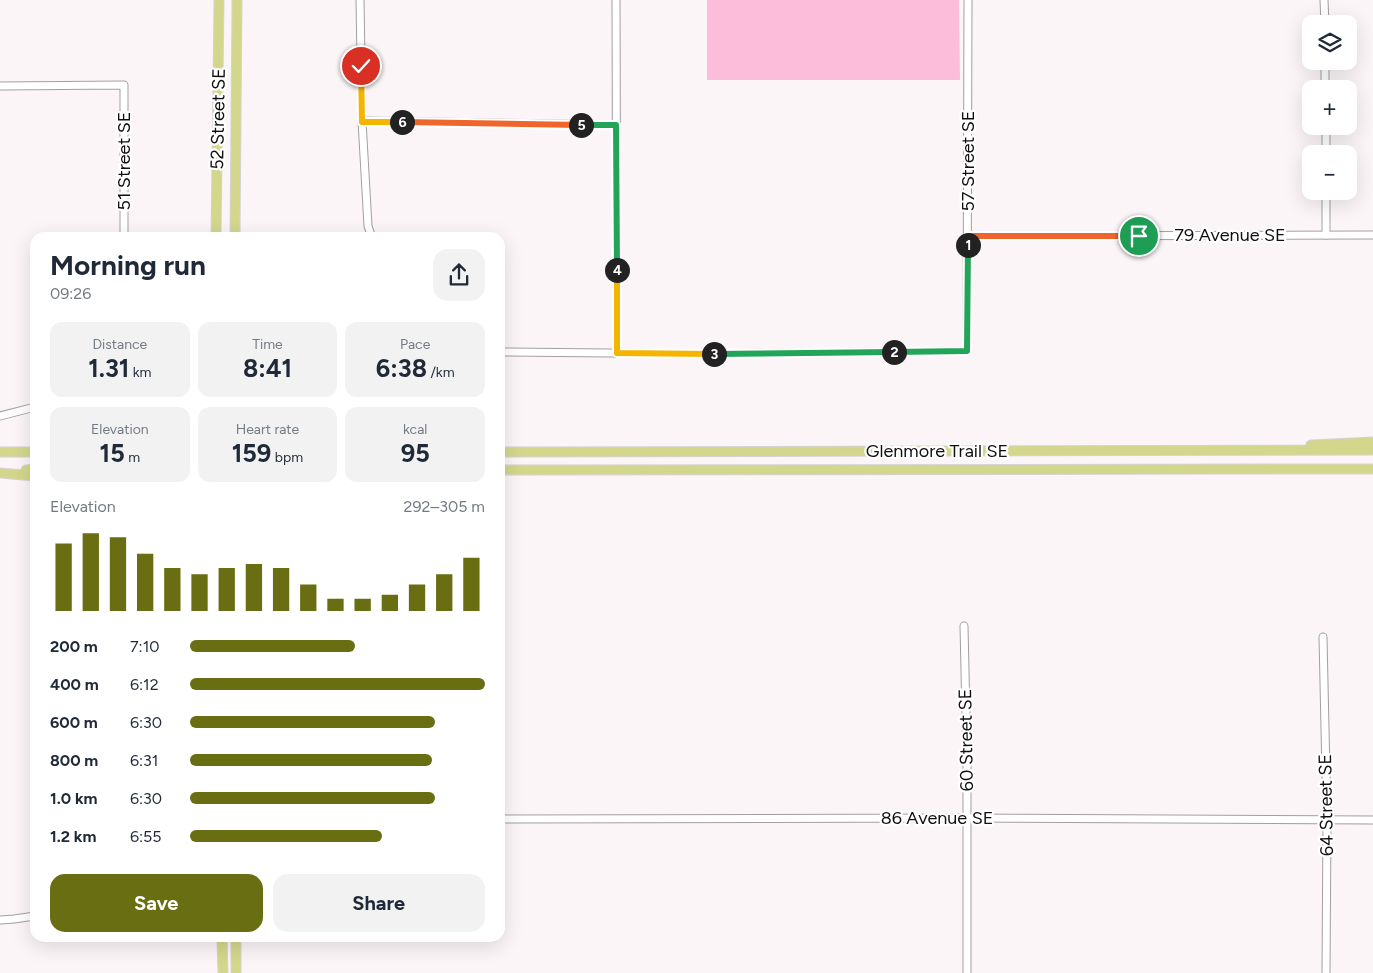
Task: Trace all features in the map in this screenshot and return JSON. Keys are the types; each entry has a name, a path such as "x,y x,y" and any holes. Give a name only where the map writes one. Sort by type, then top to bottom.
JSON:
{"main road":[{"name":"52 Street SE","path":"216,232 219,0"},
{"name":"52 Street SE","path":"235,232 237,0"},
{"path":"1251,451 1280,446 1373,442"},
{"name":"Glenmore Trail SE","path":"505,452 1373,450"},
{"path":"4,452 30,451"},
{"name":"Glenmore Trail SE","path":"505,470 1373,469"},
{"path":"0,472 30,470"},
{"path":"0,472 30,475"},
{"path":"222,942 223,973"},
{"path":"236,942 236,973"}],"street":[{"path":"360,0 362,122 368,226 370,232"},
{"path":"505,352 617,353 616,0"},
{"name":"57 Street SE","path":"617,353 716,354 967,351 968,0"},
{"path":"1324,0 1325,15"},
{"name":"51 Street SE","path":"0,86 124,85 124,232"},
{"path":"362,122 616,125"},
{"path":"1326,200 1326,235"},
{"name":"79 Avenue SE","path":"968,236 1373,235"},
{"path":"0,416 30,408"},
{"name":"60 Street SE","path":"964,626 968,818 967,973"},
{"name":"64 Street SE","path":"1322,637 1327,820 1326,973"},
{"name":"86 Avenue SE","path":"505,819 968,818 1373,820"},
{"path":"0,920 30,917"}],"shaded area":[{"path":"707,0 959,0 960,80 707,80"}],"route":[{"path":"361,66 362,122 616,125 617,353 709,354 967,351 968,236 1139,236"}]}
